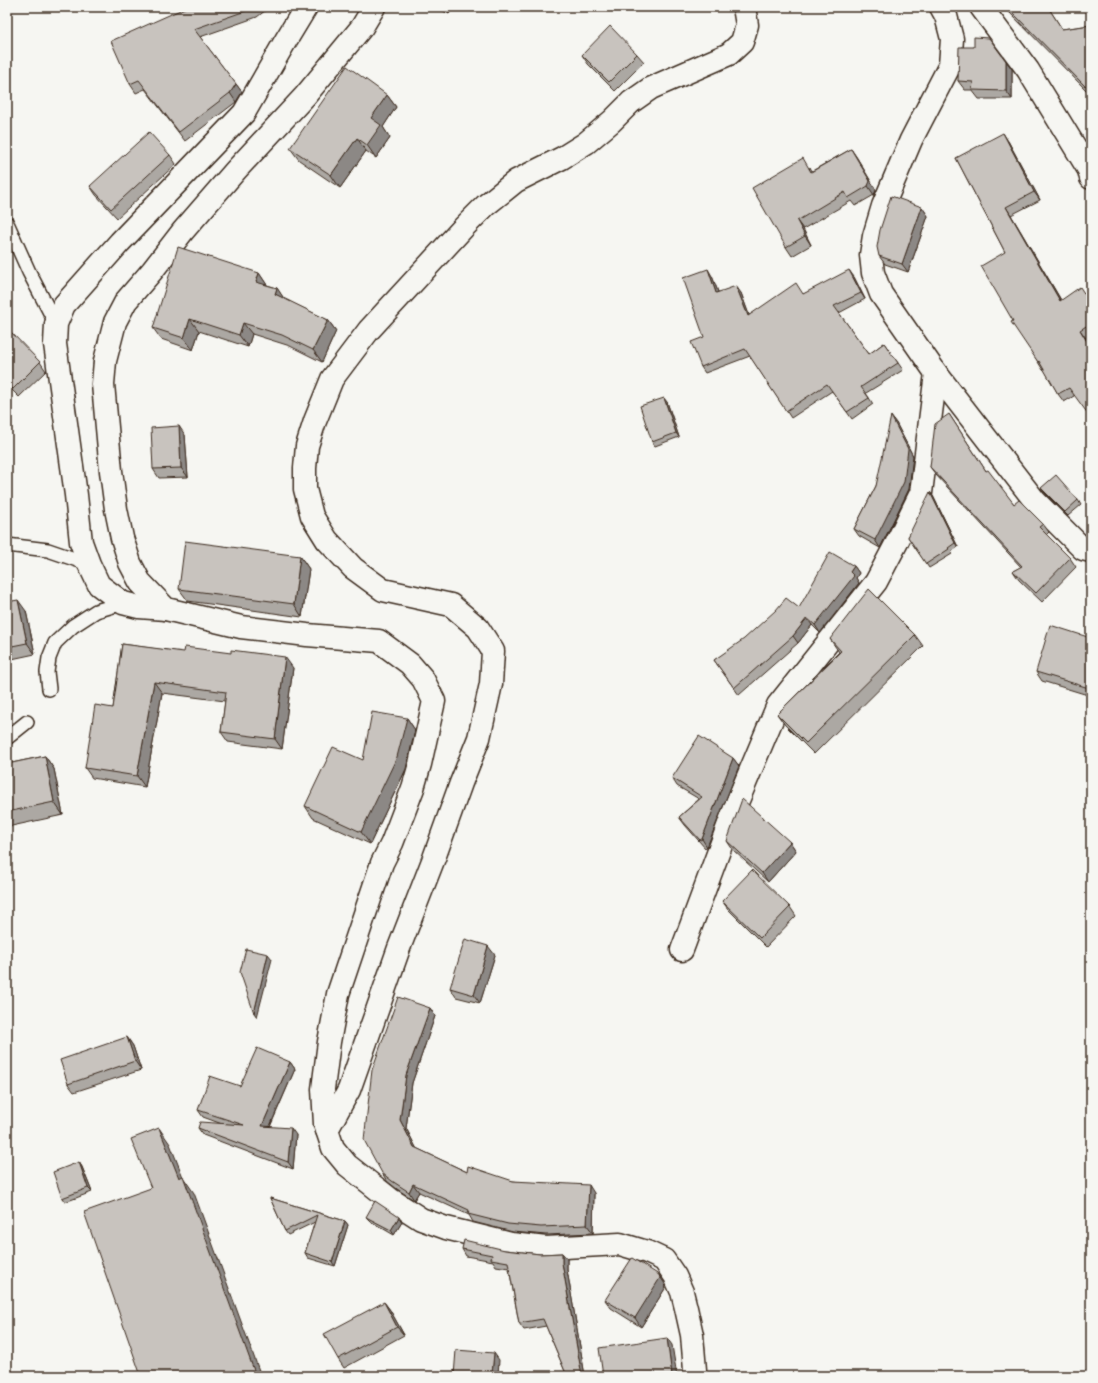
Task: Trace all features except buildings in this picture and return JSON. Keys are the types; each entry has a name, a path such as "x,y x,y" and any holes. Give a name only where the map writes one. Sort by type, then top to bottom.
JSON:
{"street":[{"path":"306,7 244,113 120,242 64,305 56,324 55,344 81,542 99,585 123,604 166,609 240,627 307,635 379,641 410,664 423,679 434,700 420,764 413,788 392,843 382,864 338,994 329,1042 323,1089 325,1124 333,1148 347,1165 390,1199 421,1219 446,1228 511,1244 546,1248 620,1244 647,1252 664,1260 675,1276 684,1298 692,1335 695,1370 694,1376"},
{"path":"166,609 140,582 130,563 122,538 116,509 103,384 105,361 115,322 126,301 152,271 183,231 236,170 305,96 362,27 374,7"},
{"path":"327,1130 349,1090 399,948 479,738 491,684 493,651 478,628 451,605 383,590 353,568 327,540 312,516 305,489 307,446 315,421 332,379 369,330 486,205 516,181 562,158 586,143 612,121 631,102 651,88 729,54 742,42 748,25 744,7"},
{"path":"941,7 946,16 952,39 950,65 911,140 883,206 874,236 871,255 873,273 881,294 936,373 1035,501 1083,549 1091,551"},
{"path":"981,7 1028,70 1090,173"},
{"path":"682,950 736,805 778,705 876,582 921,493 936,373"}],"lane":[{"path":"7,223 29,272 56,324"},
{"path":"7,545 48,550 89,564"},
{"path":"49,689 47,672 49,658 55,643 73,626 96,611 123,604"},
{"path":"7,738 27,722"}]}
